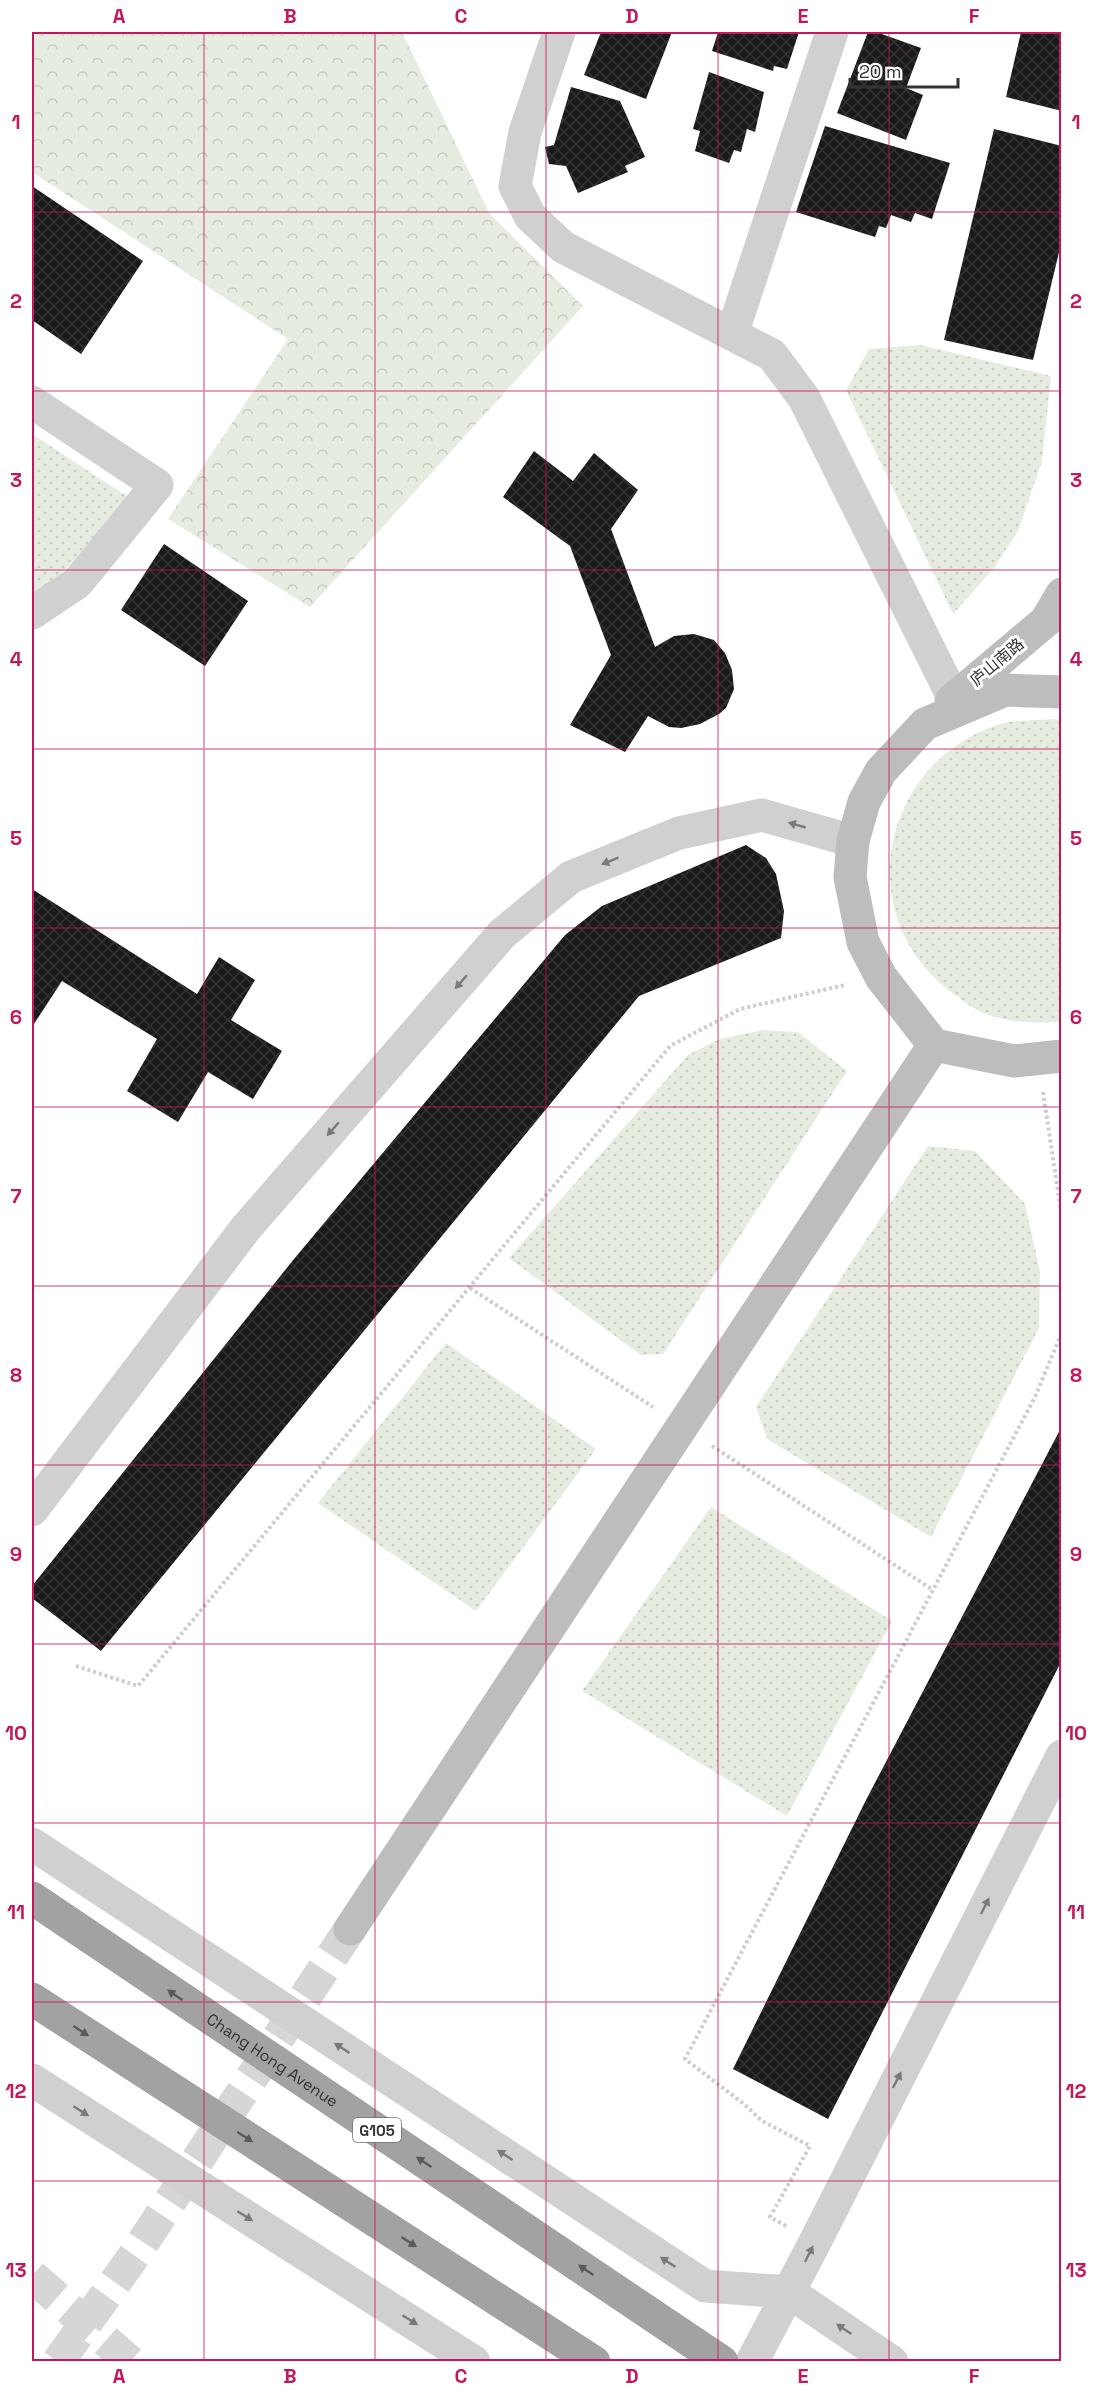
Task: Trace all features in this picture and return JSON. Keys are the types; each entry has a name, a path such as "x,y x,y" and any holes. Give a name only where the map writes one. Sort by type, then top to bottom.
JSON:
{"highway":[{"name":"Chang Hong Avenue","path":"32,1898 722,2361"},
{"path":"32,1999 594,2361"}],"main road":[{"name":"庐山南路","path":"934,1045 881,976 863,942 850,877 853,841 864,802 881,771 925,724 1046,621 1062,594"},
{"path":"925,724 1005,690 1062,692"},
{"path":"350,1929 934,1045 1014,1061 1050,1057"}],"street":[{"path":"559,32 525,132 515,186 530,216 563,247 772,355 804,398 954,699"},
{"path":"732,334 832,32"},
{"path":"32,402 157,485 77,583 32,613"},
{"path":"32,1510 254,1219 502,934 571,877 679,833 762,815 853,841"},
{"path":"752,2361 1062,1756"},
{"path":"32,1844 705,2286 789,2292 892,2361"},
{"path":"32,2080 474,2361"}],"path":[{"path":"76,1666 138,1686 670,1046 740,1009 881,976"},
{"path":"1050,1057 1062,1218"},
{"path":"770,2217 810,2146 762,2121 744,2104 685,2059 1035,1397 1062,1332"}],"green space":[{"path":"32,32 402,32 489,213 583,306 310,607 168,519 288,339 32,172"},
{"path":"920,345 1051,376 1042,461 1018,531 994,568 953,614 846,390 869,349"},
{"path":"32,434 128,497 59,577 32,595"},
{"path":"1055,719 1062,721 1061,1022 1008,1020 971,1007 921,962 900,926 891,886 892,846 905,807 927,772 959,744 1006,722"},
{"path":"763,1030 798,1032 847,1071 663,1354 641,1355 509,1258 688,1055 720,1039"},
{"path":"928,1146 975,1151 1025,1204 1040,1272 1039,1328 931,1537 767,1439 756,1407"},
{"path":"446,1343 596,1449 476,1611 318,1503"},
{"path":"711,1507 892,1621 787,1816 582,1691"}],"building":[{"path":"601,32 672,32 646,99 584,75"},
{"path":"718,32 799,32 787,69 774,66 773,71 712,51"},
{"path":"868,32 876,32 921,48 906,88 923,95 906,140 837,113"},
{"path":"1021,32 1062,32 1062,111 1006,97"},
{"path":"709,72 764,92 755,132 747,129 741,152 734,150 729,163 695,151 700,131 693,129"},
{"path":"571,87 620,101 645,157 625,166 628,172 578,193 566,166 549,164 545,147 554,145"},
{"path":"825,126 950,163 932,219 915,213 911,222 891,215 886,228 879,226 875,237 796,212"},
{"path":"994,129 1062,146 1062,240 1033,360 944,340"},
{"path":"32,186 143,261 81,354 32,320"},
{"path":"534,451 573,481 594,453 638,490 611,529 655,647 674,636 694,634 714,640 725,653 732,670 734,689 726,708 719,714 700,724 681,728 669,727 648,716 625,752 570,725 611,655 570,546 503,497"},
{"path":"164,544 248,601 205,666 121,610"},
{"path":"746,845 766,858 776,874 784,911 781,938 639,996 101,1651 32,1598 32,1586 294,1259 565,935 602,906"},
{"path":"32,889 197,994 219,957 255,980 231,1020 282,1051 253,1099 208,1072 178,1122 127,1091 157,1039 62,981 32,1027"},
{"path":"1062,1426 1062,1660 828,2119 733,2069 866,1800"}],"tunnel":[{"path":"58,2362 136,2253 350,1929"},
{"path":"32,2276 130,2362"}]}
